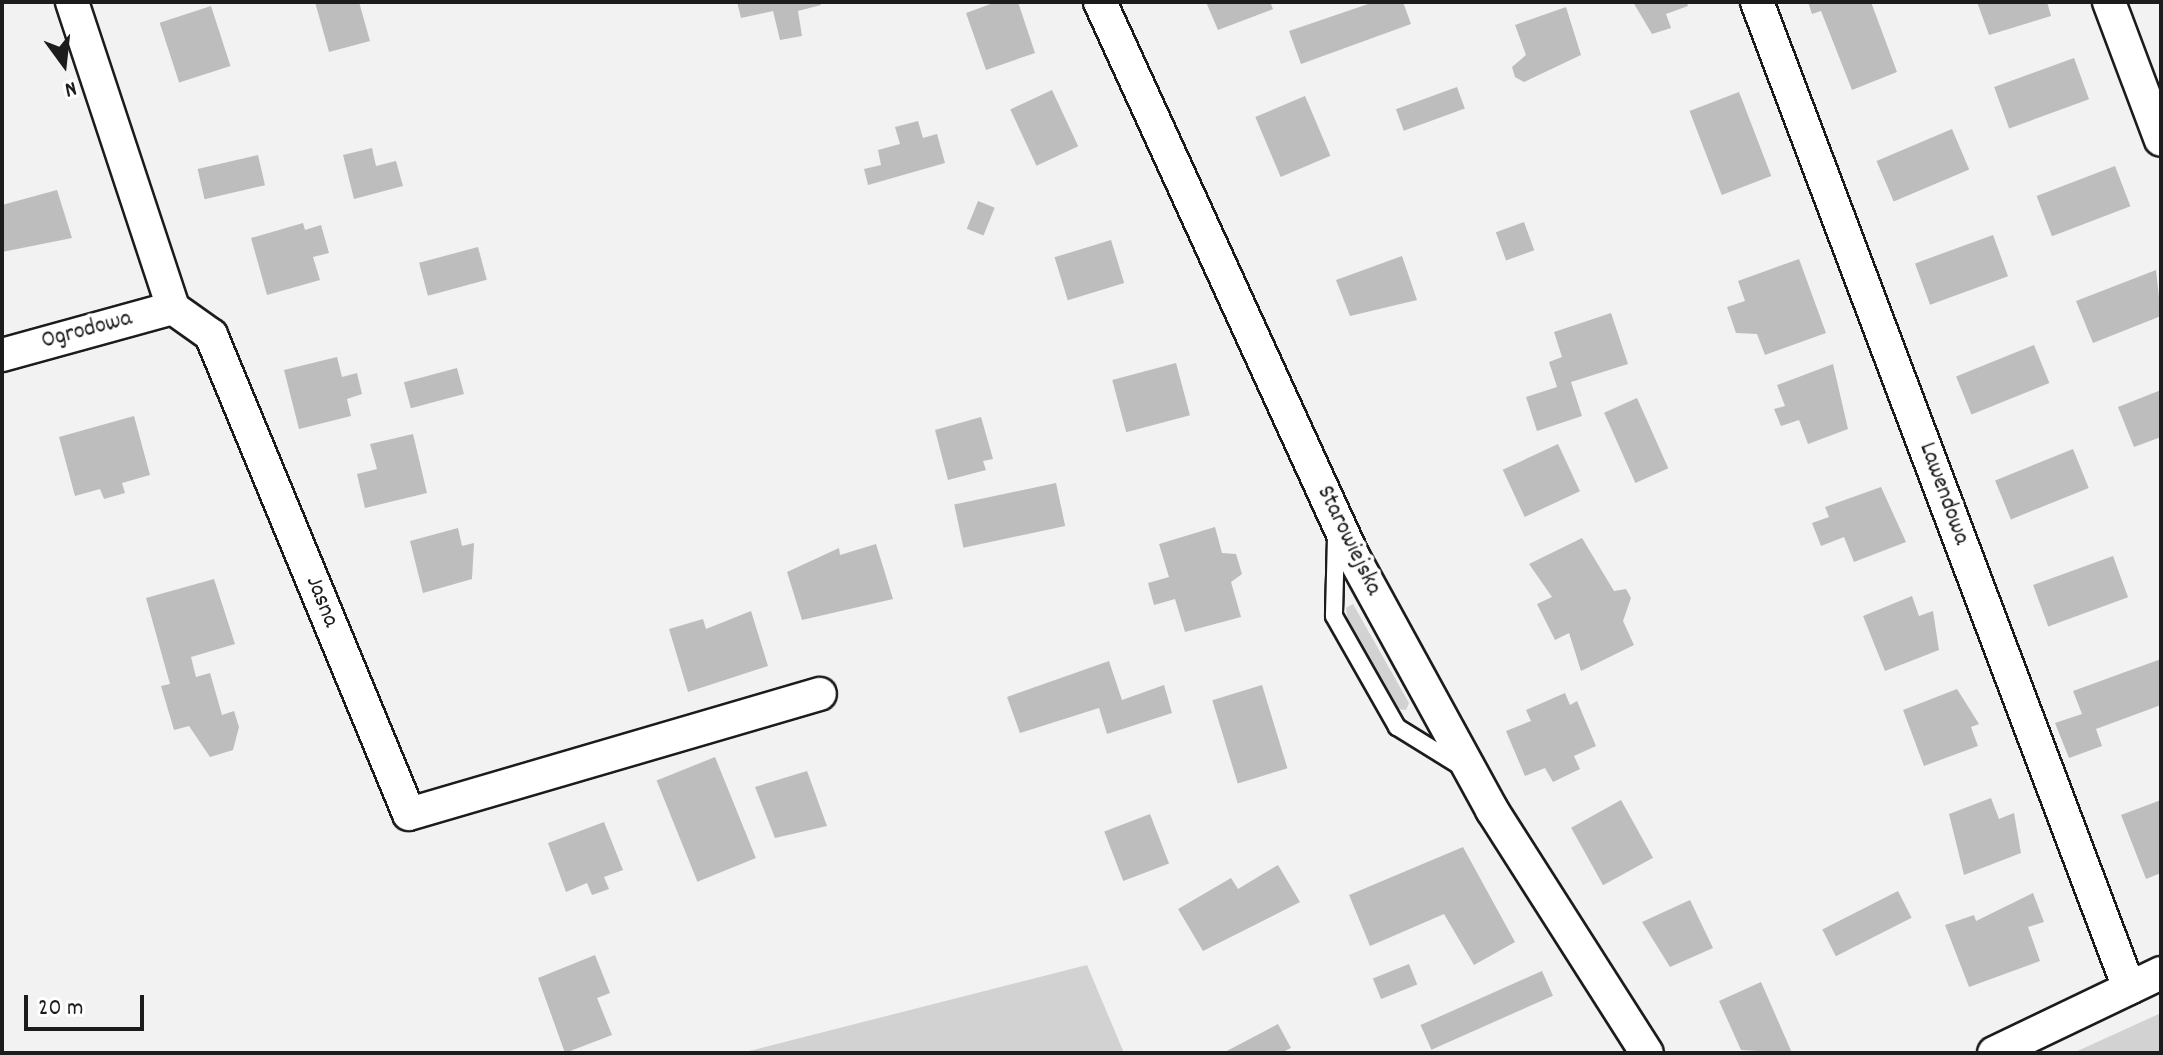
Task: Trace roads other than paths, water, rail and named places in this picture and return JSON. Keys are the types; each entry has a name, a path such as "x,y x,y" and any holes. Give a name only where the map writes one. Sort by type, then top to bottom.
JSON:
{"street":[{"path":"72,2 173,308"},
{"name":"Starowiejska","path":"1100,2 1336,523 1473,774 1647,1053"},
{"name":"Lawendowa","path":"1757,2 2129,988"},
{"path":"2109,2 2161,140"},
{"name":"Ogrodowa","path":"2,355 173,308"},
{"name":"Jasna","path":"173,308 211,335 409,814 820,694"},
{"path":"1994,1053 2161,973"}],"lane":[{"path":"1336,523 1334,616 1397,727 1473,774"}]}
